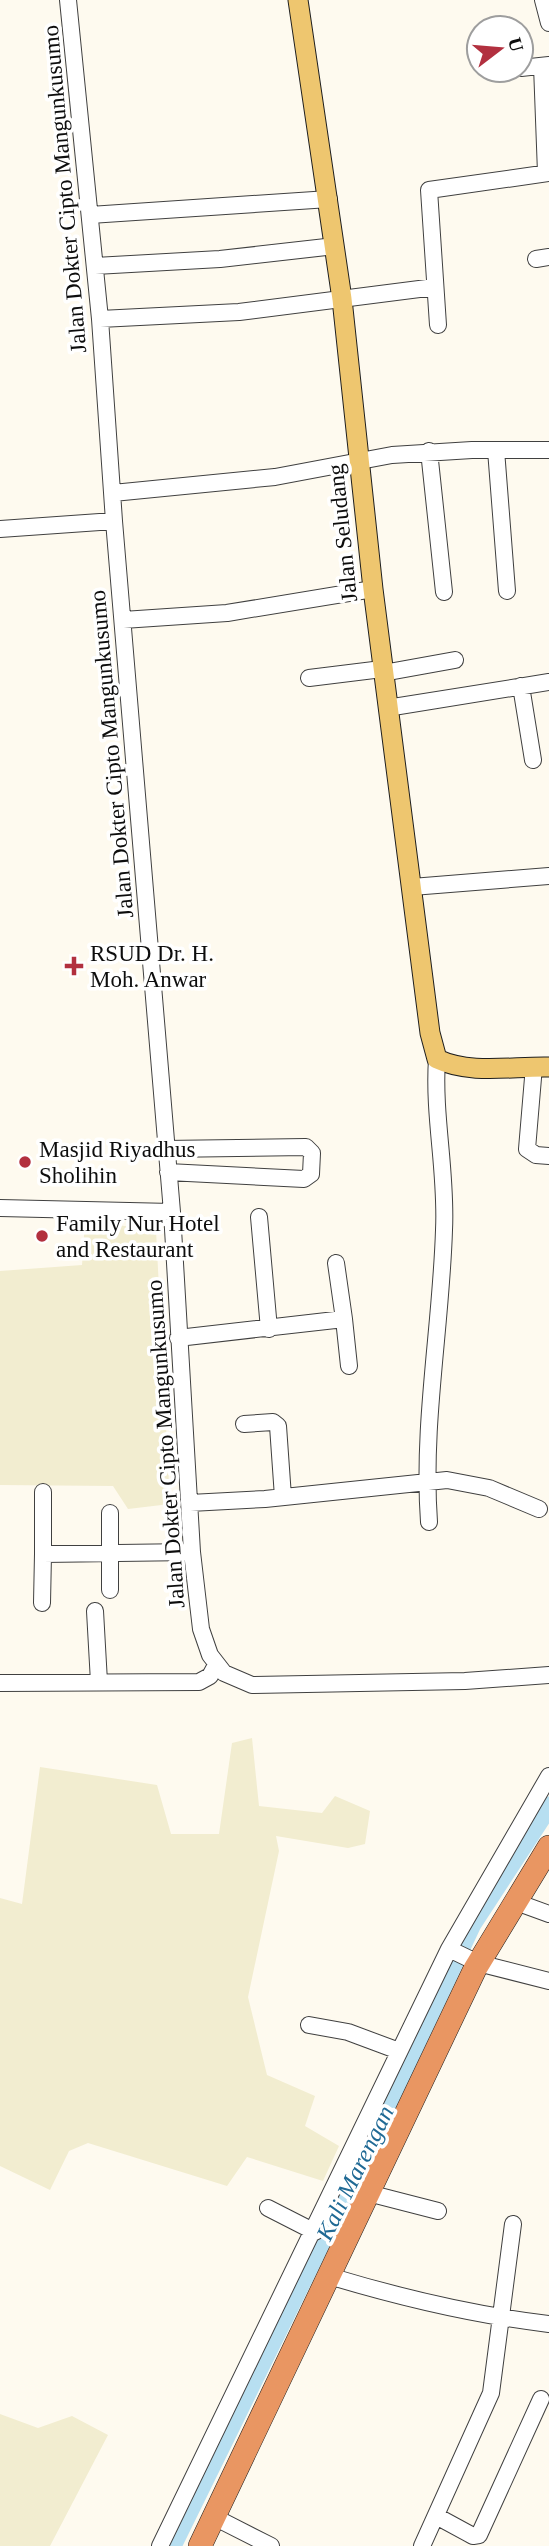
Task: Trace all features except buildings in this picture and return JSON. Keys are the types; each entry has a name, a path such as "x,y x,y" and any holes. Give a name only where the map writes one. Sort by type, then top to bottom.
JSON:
{"highway":[{"path":"200,2546 368,2193 462,1956 516,1902 549,1847"}],"main road":[{"name":"Jalan Seludang","path":"298,0 329,199 387,708 430,1033 438,1059"},
{"path":"438,1059 467,1068 541,1066"}],"street":[{"name":"Jalan Dokter Cipto Mangunkusumo","path":"68,0 100,319 164,1149 172,1212 192,1552 201,1629 216,1665"},
{"path":"543,0 549,23"},
{"path":"438,325 429,190 548,173 545,66"},
{"path":"90,215 329,199"},
{"path":"95,267 220,259 335,246"},
{"path":"100,319 239,312 435,287"},
{"path":"496,450 507,592"},
{"path":"113,493 275,477 359,459 429,451 549,450"},
{"path":"429,451 444,592"},
{"path":"0,529 114,521"},
{"path":"123,620 228,613 373,589"},
{"path":"309,678 383,671 455,660"},
{"path":"387,708 549,682"},
{"path":"521,686 533,760"},
{"path":"412,887 549,876"},
{"path":"429,1522 426,1483 429,1401 444,1229 436,1084 438,1059"},
{"path":"541,1066 526,1143 531,1153 549,1156"},
{"path":"164,1149 306,1147 312,1153 311,1174 304,1179 168,1172"},
{"path":"0,1208 172,1212"},
{"path":"258,1217 270,1329"},
{"path":"336,1263 349,1366"},
{"path":"178,1338 344,1319"},
{"path":"244,1424 273,1422 278,1426 283,1497"},
{"path":"190,1503 283,1497 447,1480 489,1488 539,1509"},
{"path":"42,1604 43,1492"},
{"path":"110,1513 110,1590"},
{"path":"43,1554 192,1552"},
{"path":"95,1611 99,1682"},
{"path":"0,1683 199,1682 210,1676 216,1665 236,1680 271,1686 549,1675"},
{"path":"160,2546 315,2232 399,2051 462,1956 549,1776"},
{"path":"516,1902 549,1914"},
{"path":"462,1956 549,1982"},
{"path":"309,2025 348,2032 399,2051"},
{"path":"368,2193 438,2211"},
{"path":"268,2208 315,2232"},
{"path":"422,2546 487,2406 497,2364 500,2318 513,2224"},
{"path":"328,2276 416,2302 549,2324"},
{"path":"438,2516 473,2536 479,2535 541,2399"},
{"path":"214,2517 271,2546"}],"shaded area":[{"path":"85,1221 156,1230 170,1504 128,1509 113,1486 0,1485 0,1271 82,1265"},
{"path":"252,1738 259,1806 322,1813 335,1796 370,1811 365,1844 348,1848 276,1836 279,1851 248,1997 267,2075 315,2096 305,2126 339,2146 323,2181 247,2157 227,2186 88,2143 69,2151 50,2190 0,2166 0,1898 22,1904 40,1767 157,1785 171,1834 219,1834 232,1743"},
{"path":"0,2414 38,2428 72,2416 108,2435 50,2546 0,2546"}],"waterway":[{"name":"Kali Marengan","path":"172,2546 362,2159 472,1924 549,1806"}],"place":[{"name":"RSUD Dr. H. Moh. Anwar","path":"74,966"},
{"name":"Masjid Riyadhus Sholihin","path":"25,1162"},
{"name":"Family Nur Hotel and Restaurant","path":"42,1236"}]}
